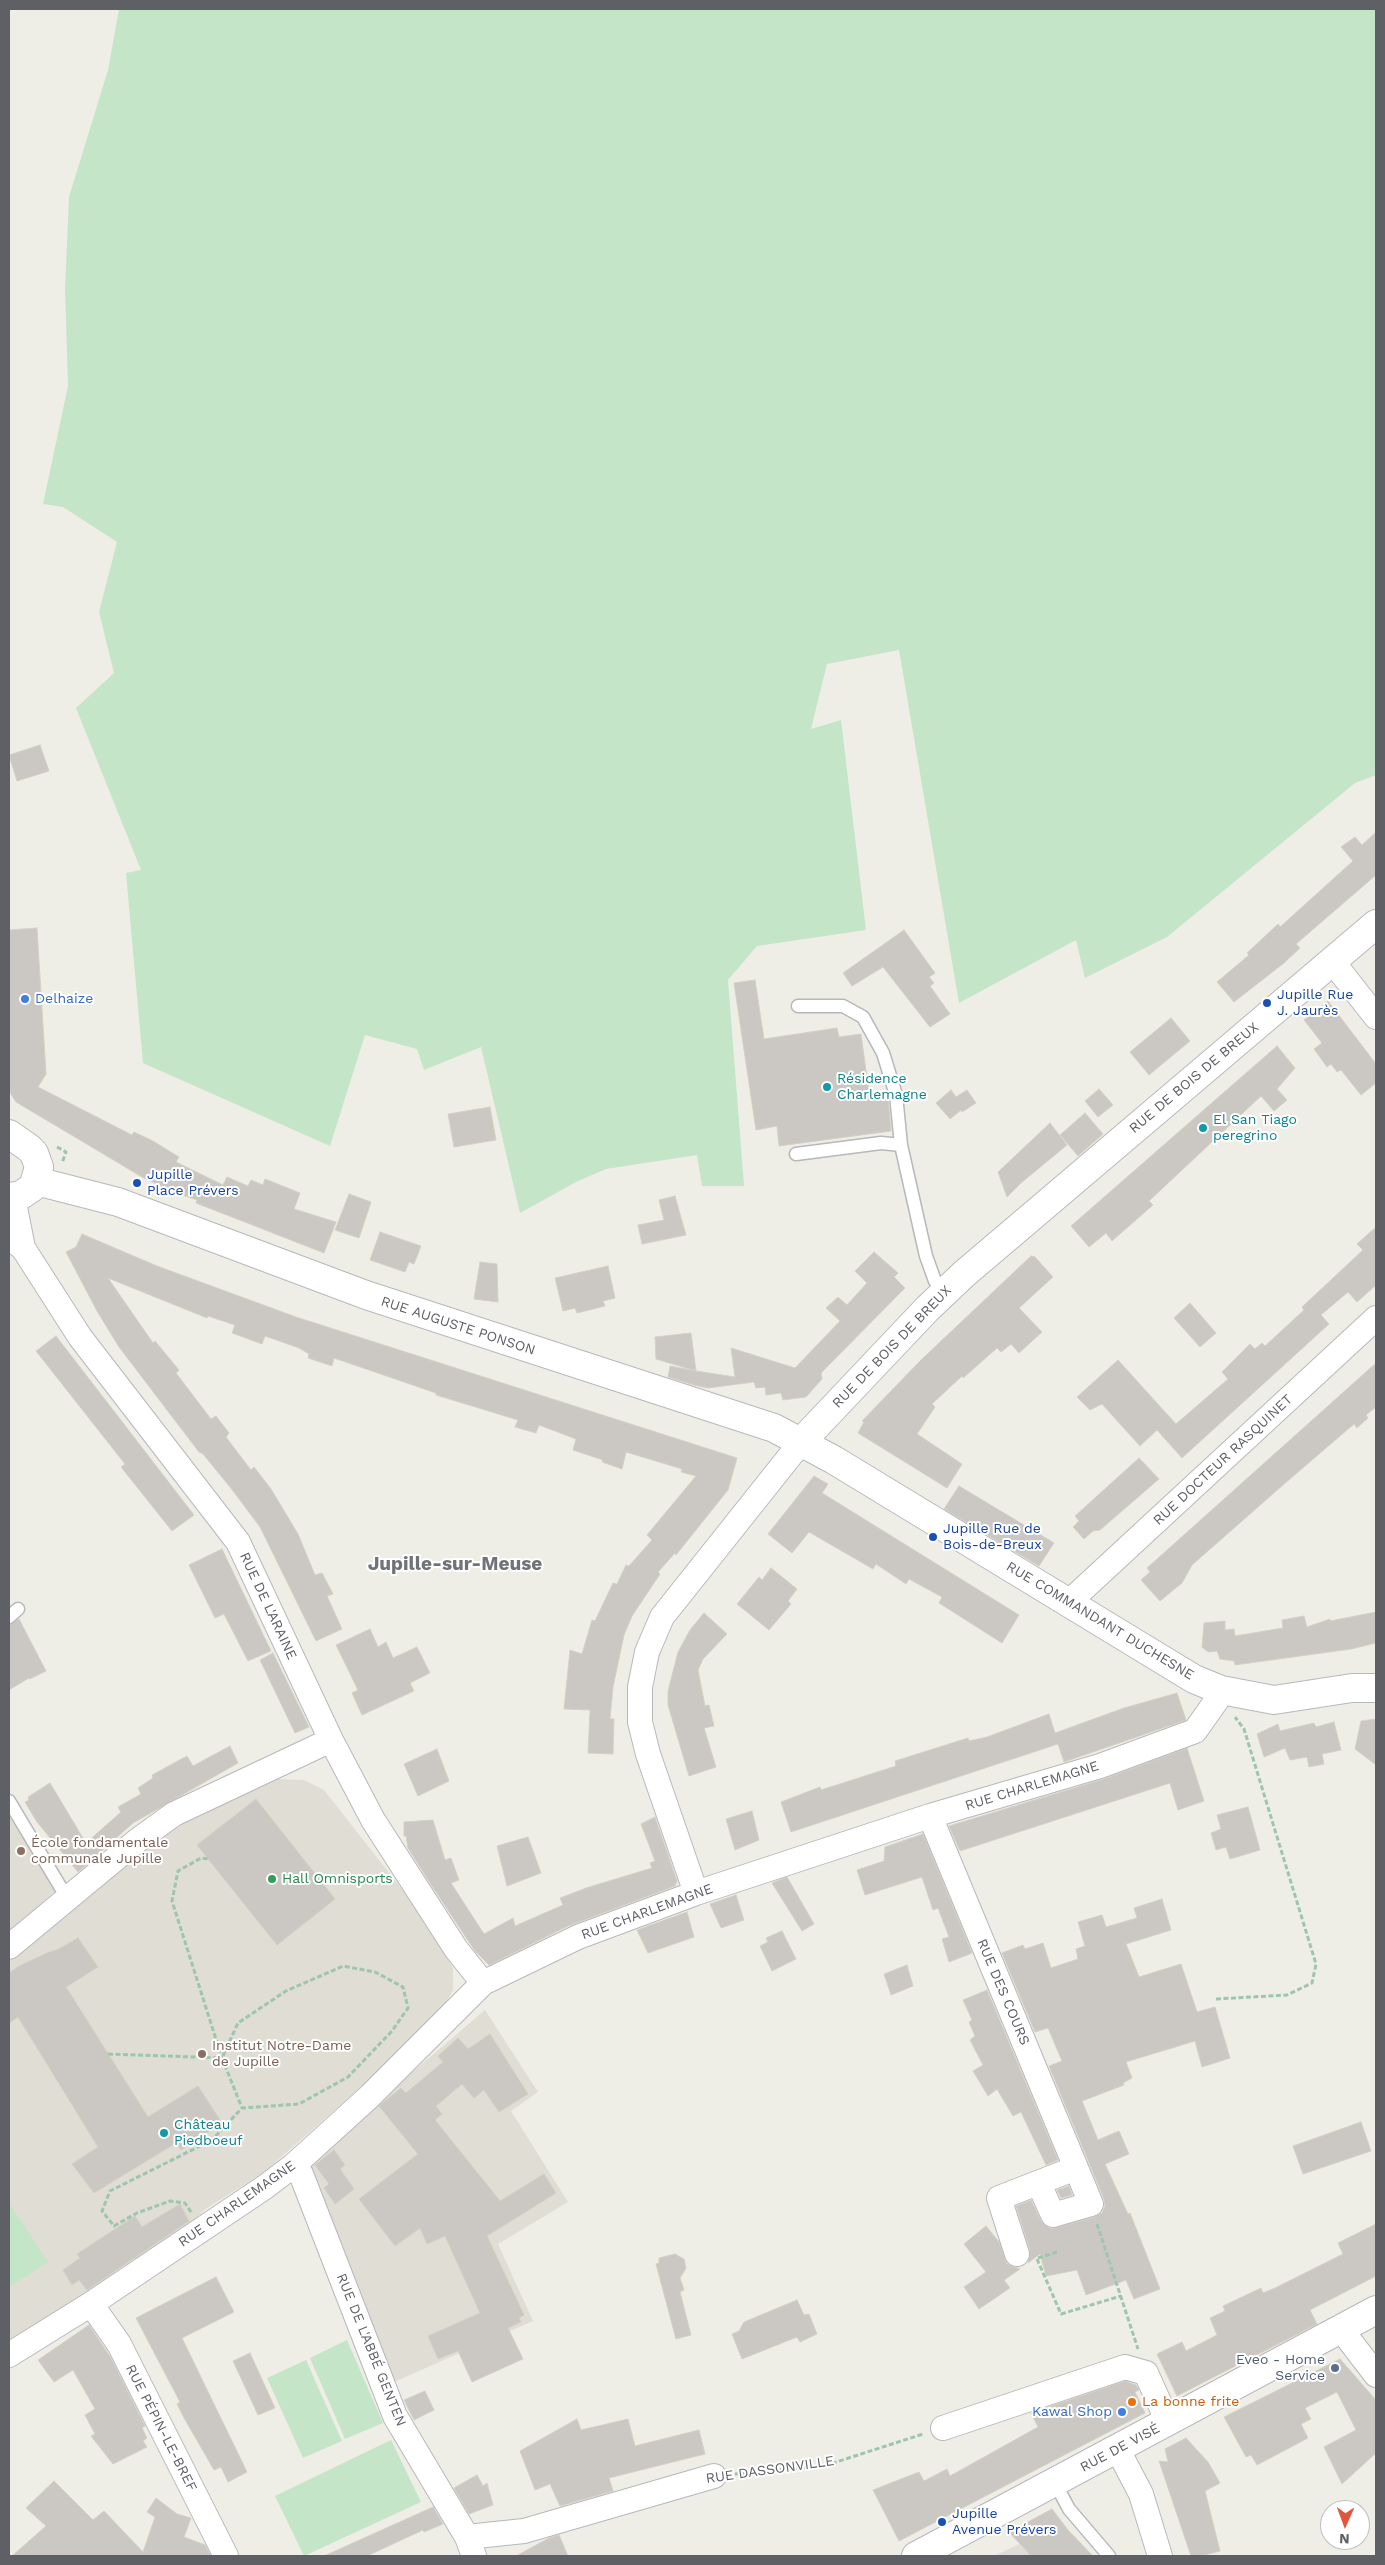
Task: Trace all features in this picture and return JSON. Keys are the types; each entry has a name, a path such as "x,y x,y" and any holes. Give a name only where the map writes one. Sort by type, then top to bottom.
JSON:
{"street":[{"name":"RUE DE BOIS DE BREUX","path":"696,1893 648,1754 640,1722 640,1686 647,1652 662,1617 802,1441 945,1292 1376,924"},
{"path":"1332,961 1376,1018"},
{"path":"9,1134 29,1148 37,1170 27,1192 11,1197 16,1243"},
{"name":"RUE AUGUSTE PONSON","path":"37,1170 366,1296 774,1428 802,1441"},
{"name":"RUE DE L'ARAINE","path":"16,1243 80,1337 238,1542 331,1740 373,1820 456,1949 483,1983"},
{"name":"RUE DOCTEUR RASQUINET","path":"1069,1602 1376,1318"},
{"name":"RUE COMMANDANT DUCHESNE","path":"802,1441 1220,1694"},
{"path":"1220,1694 1274,1700 1352,1688 1376,1688"},
{"name":"RUE CHARLEMAGNE","path":"9,2355 91,2304 294,2165 370,2096 483,1983 578,1938 696,1893 930,1816 1100,1766 1195,1731 1220,1694"},
{"path":"9,1947 67,1898 174,1814 331,1740"},
{"name":"RUE DES COURS","path":"930,1816 1091,2204"},
{"name":"RUE DE L'ABBÉ GENTEN","path":"294,2165 301,2174 395,2416 471,2547"},
{"path":"1027,2256 999,2198 1076,2168"},
{"path":"1039,2184 1053,2215 1091,2204"},
{"name":"RUE PÉPIN-LE-BREF","path":"91,2304 119,2344 222,2554"},
{"name":"RUE DE VISÉ","path":"916,2556 1118,2450 1376,2310"},
{"path":"1340,2328 1376,2375"},
{"path":"943,2428 1136,2370 1168,2422"},
{"path":"1118,2450 1141,2494 1160,2556"},
{"name":"RUE DASSONVILLE","path":"471,2547 714,2476"}],"lane":[{"path":"798,1006 842,1006 863,1017 883,1053 896,1096 901,1144 926,1256 936,1281 945,1292"},
{"path":"796,1154 882,1143 901,1144"},
{"path":"9,1801 67,1898"},
{"path":"1055,2483 1069,2509 1109,2556"}],"path":[{"path":"1216,1999 1286,1995 1312,1983 1316,1964 1244,1729 1220,1694"},
{"path":"209,1859 201,1858 178,1870 172,1901 222,2058 242,2108"},
{"path":"203,2229 185,2203 170,2202 137,2213 114,2226 102,2212 110,2191 212,2140 242,2108 298,2104 348,2077 392,2030 408,2008 403,1987 375,1972 343,1966 286,1991 238,2024 222,2058"},
{"path":"108,2054 222,2058"},
{"path":"1091,2204 1121,2296 1136,2370"},
{"path":"1057,2252 1027,2256 1061,2314 1121,2296"},
{"name":"RUE DASSONVILLE","path":"714,2476 827,2465 943,2428"}],"shaded area":[{"name":"Institut Notre-Dame de Jupille","path":"276,1779 304,1780 324,1790 408,1897 453,1968 453,1990 440,2013 352,2095 264,2172 204,2210 191,2224 136,2261 134,2259 9,2345 9,1953 183,1821"},
{"name":"École fondamentale communale Jupille","path":"9,1811 56,1890 9,1933"},
{"path":"485,2010 538,2092 511,2111 568,2202 498,2244 533,2321 387,2385 304,2165"},
{"path":"1019,2544 1031,2556 994,2556"}],"green space":[{"path":"119,9 1376,9 1376,775 1355,783 1167,937 1085,978 1076,940 959,1003 899,650 827,664 811,729 841,720 866,930 757,946 728,980 744,1186 702,1186 697,1155 606,1169 578,1181 520,1213 481,1047 424,1070 417,1049 365,1035 330,1146 143,1063 126,873 141,870 76,708 114,673 99,612 117,542 63,507 43,504 68,386 65,289 69,197 108,70"},
{"path":"9,2203 48,2262 9,2287"},
{"path":"347,2340 383,2423 345,2439 310,2358"},
{"path":"306,2360 342,2441 303,2458 267,2378"},
{"path":"391,2440 421,2502 304,2556 275,2496"}],"building":[{"path":"40,745 49,771 17,781 9,755"},
{"path":"1376,832 1376,875 1296,944 1300,948 1284,963 1234,1002 1217,982 1249,955 1247,953 1278,924 1280,927 1353,861 1341,847 1355,837 1362,845"},
{"path":"37,928 46,1074 38,1087 132,1135 134,1132 153,1141 179,1157 176,1162 223,1185 227,1177 248,1186 251,1180 263,1185 265,1179 300,1193 294,1209 336,1222 324,1253 196,1203 197,1200 173,1192 142,1177 16,1102 9,1091 9,930"},
{"path":"904,930 935,973 929,977 934,983 930,986 950,1014 930,1027 883,967 852,986 843,973"},
{"path":"755,980 764,1039 837,1028 839,1037 861,1034 870,1100 888,1097 891,1131 779,1146 777,1126 756,1130 734,983"},
{"path":"1328,1001 1376,1064 1376,1083 1361,1095 1341,1070 1337,1072 1331,1064 1327,1067 1314,1049 1322,1043 1304,1020"},
{"path":"1171,1018 1190,1041 1149,1075 1130,1052"},
{"path":"1277,1046 1295,1068 1277,1089 1287,1100 1274,1111 1261,1096 1149,1201 1153,1205 1112,1241 1106,1233 1089,1247 1071,1226"},
{"path":"1099,1089 1113,1105 1098,1117 1085,1101"},
{"path":"951,1090 956,1097 967,1090 976,1103 962,1112 961,1110 950,1119 936,1103"},
{"path":"490,1107 496,1140 454,1147 448,1114"},
{"path":"1085,1113 1103,1134 1078,1156 1060,1135"},
{"path":"1050,1123 1067,1145 1007,1197 998,1172"},
{"path":"349,1194 371,1202 359,1238 335,1230"},
{"path":"675,1196 686,1235 642,1244 638,1225 664,1220 659,1200"},
{"path":"1376,1227 1376,1285 1357,1302 1348,1292 1321,1315 1329,1324 1182,1458 1157,1430 1140,1446 1102,1404 1090,1410 1077,1397 1118,1360 1176,1424 1228,1379 1222,1372 1250,1344 1255,1349 1262,1343 1265,1346 1304,1310 1302,1307 1363,1250 1357,1244"},
{"path":"380,1232 421,1246 414,1264 409,1262 405,1272 370,1260"},
{"path":"82,1234 157,1266 296,1317 737,1458 728,1490 676,1555 675,1553 658,1572 660,1574 632,1616 624,1635 613,1687 610,1719 614,1719 613,1754 588,1753 590,1710 564,1709 570,1650 582,1654 592,1620 595,1621 613,1583 617,1584 626,1565 629,1566 652,1540 647,1535 696,1476 681,1472 682,1469 626,1452 622,1469 602,1462 603,1460 573,1450 576,1439 539,1425 536,1433 515,1427 518,1420 436,1395 436,1393 334,1358 332,1366 308,1358 309,1354 299,1348 265,1336 262,1344 232,1333 235,1325 208,1316 207,1318 108,1278 153,1343 155,1341 179,1370 176,1373 211,1419 216,1416 229,1433 226,1437 238,1453 251,1470 254,1467 271,1489 298,1534 315,1575 322,1573 333,1594 327,1596 342,1629 316,1641 260,1527 230,1487 203,1454 199,1452 119,1347 97,1311 66,1252 76,1247"},
{"path":"874,1252 898,1273 894,1277 905,1288 821,1373 822,1379 806,1397 783,1400 781,1393 766,1395 765,1387 756,1388 754,1382 708,1388 668,1377 670,1366 735,1377 731,1348 795,1368 840,1321 826,1308 838,1297 847,1305 867,1283 855,1271"},
{"path":"1031,1256 1035,1257 1053,1277 1019,1308 1042,1332 1019,1353 1011,1344 1001,1352 997,1348 963,1378 962,1376 932,1404 935,1407 917,1434 962,1464 947,1488 858,1433 864,1422 862,1421 921,1360"},
{"path":"480,1262 497,1264 498,1302 474,1299"},
{"path":"608,1266 615,1298 603,1301 605,1306 577,1313 575,1308 563,1311 555,1278"},
{"path":"1190,1303 1216,1333 1200,1347 1174,1318"},
{"path":"691,1333 696,1371 656,1359 655,1337"},
{"path":"56,1336 194,1515 172,1531 121,1467 125,1464 36,1351"},
{"path":"1376,1363 1376,1407 1366,1415 1368,1418 1357,1428 1354,1424 1192,1565 1182,1583 1160,1601 1141,1580 1150,1572 1147,1568"},
{"path":"1139,1458 1159,1479 1100,1530 1093,1531 1084,1539 1073,1527 1079,1521 1075,1516"},
{"path":"814,1476 828,1484 822,1493 1019,1615 1002,1643 939,1603 942,1597 909,1579 906,1584 876,1564 873,1569 809,1532 792,1553 768,1534"},
{"path":"959,1486 1054,1543 1039,1566 944,1509"},
{"path":"222,1549 271,1651 248,1661 224,1614 215,1618 189,1565"},
{"path":"771,1568 797,1589 788,1601 791,1604 769,1630 737,1604 759,1577 762,1580"},
{"path":"1376,1612 1376,1643 1351,1649 1235,1665 1234,1661 1220,1659 1217,1651 1208,1652 1202,1647 1204,1623 1225,1621 1225,1630 1234,1629 1235,1636 1283,1628 1282,1620 1304,1616 1307,1627 1330,1619 1330,1621"},
{"path":"704,1613 727,1634 703,1659 698,1670 705,1706 709,1705 714,1726 704,1728 716,1767 689,1776 668,1705 668,1691 678,1652 690,1630"},
{"path":"19,1619 46,1671 29,1678 9,1690 9,1625"},
{"path":"370,1629 378,1647 386,1642 393,1658 417,1647 430,1673 410,1683 414,1691 362,1715 352,1693 358,1690 336,1645"},
{"path":"273,1653 309,1727 295,1733 260,1660"},
{"path":"1177,1693 1186,1720 1064,1762 1058,1744 791,1832 781,1802 820,1787 821,1790 896,1766 895,1761 968,1738 969,1741 987,1737 1049,1714 1055,1733 1124,1708"},
{"path":"1376,1719 1376,1765 1355,1749 1361,1721"},
{"path":"1334,1722 1341,1750 1322,1754 1324,1764 1309,1767 1307,1757 1290,1760 1285,1748 1264,1757 1257,1734 1278,1724 1280,1731 1314,1723 1316,1727"},
{"path":"230,1746 238,1763 133,1823 78,1872 37,1822 25,1802 29,1800 28,1797 50,1783 86,1843 121,1812 118,1807 141,1794 138,1788 153,1778 152,1775 187,1756 193,1766"},
{"path":"1187,1748 1204,1801 1178,1810 1170,1783 960,1851 949,1826 1104,1779"},
{"path":"437,1749 449,1781 418,1796 404,1764"},
{"name":"Hall Omnisports","path":"256,1799 335,1899 277,1945 197,1845"},
{"path":"1248,1807 1260,1850 1230,1859 1226,1847 1216,1850 1211,1833 1221,1829 1217,1815"},
{"path":"752,1811 759,1840 735,1850 726,1819"},
{"path":"655,1817 677,1881 675,1886 568,1926 489,1965 475,1951 430,1883 408,1848 406,1836 404,1836 404,1822 433,1820 445,1860 451,1858 459,1880 451,1883 484,1934 513,1918 515,1926 563,1905 560,1898 652,1868 650,1863 655,1861 641,1824"},
{"path":"923,1834 972,1953 949,1962 942,1939 949,1937 938,1908 933,1910 922,1877 865,1895 857,1870 884,1861 885,1847"},
{"path":"528,1837 541,1873 507,1886 497,1846"},
{"path":"787,1877 814,1924 802,1931 772,1883"},
{"path":"736,1895 744,1920 721,1928 710,1904"},
{"path":"1162,1899 1171,1930 1126,1944 1139,1977 1181,1964 1197,2012 1215,2007 1230,2058 1202,2067 1195,2041 1126,2062 1132,2078 1123,2083 1124,2085 1082,2101 1098,2140 1119,2131 1129,2154 1105,2164 1128,2214 1130,2213 1160,2289 1134,2299 1126,2280 1086,2295 1077,2270 1046,2276 1040,2254 1028,2263 1030,2250 1016,2206 1031,2200 1041,2221 1051,2229 1095,2217 1102,2213 1105,2206 1104,2199 1049,2066 1062,2061 1048,2028 1035,2032 1002,1953 1023,1945 1025,1949 1043,1943 1051,1968 1078,1959 1076,1949 1085,1946 1078,1922 1102,1915 1106,1927 1137,1918 1134,1908"},
{"path":"687,1912 694,1937 648,1953 637,1930"},
{"path":"782,1931 796,1959 772,1971 760,1946 768,1942 766,1938"},
{"path":"78,1938 98,1967 66,1987 148,2117 198,2086 222,2123 181,2150 176,2143 94,2193 72,2164 98,2147 18,2017 9,2023 9,1973 19,1966 57,1950"},
{"path":"907,1965 913,1986 891,1995 884,1974"},
{"path":"987,1990 1058,2160 1046,2165 1021,2112 1013,2116 997,2089 988,2096 973,2071 983,2065 970,2040 975,2036 969,2022 972,2020 963,2000"},
{"path":"490,2034 528,2094 499,2112 484,2090 474,2098 462,2084 436,2106 442,2114 435,2120 500,2201 544,2174 556,2193 487,2236 524,2315 519,2318 521,2322 508,2328 523,2359 472,2382 458,2351 438,2359 428,2336 480,2313 445,2236 427,2244 420,2228 395,2246 359,2199 418,2154 379,2106 401,2088 406,2093 443,2062 438,2056 458,2038 468,2049"},
{"path":"1361,2122 1371,2151 1303,2174 1293,2146"},
{"path":"334,2150 345,2165 340,2169 354,2189 335,2204 324,2188 329,2184 315,2165"},
{"path":"1069,2186 1072,2195 1061,2198 1057,2190"},
{"path":"180,2204 189,2221 87,2290 79,2280 72,2285 63,2270 80,2258 77,2254 135,2216 142,2227"},
{"path":"1376,2224 1376,2276 1310,2310 1317,2324 1177,2396 1157,2354 1182,2342 1186,2351 1217,2335 1210,2318 1225,2311 1223,2306 1261,2288 1263,2293 1275,2288 1343,2254 1338,2243"},
{"path":"986,2226 999,2242 1007,2264 1020,2269 1004,2280 1010,2288 979,2309 964,2287 986,2272 964,2244"},
{"path":"675,2254 684,2259 686,2268 680,2278 684,2290 680,2292 691,2335 676,2339 656,2264 659,2263 659,2258"},
{"path":"216,2277 234,2312 182,2338 247,2472 228,2482 221,2467 214,2470 184,2418 177,2404 180,2402 136,2318"},
{"path":"797,2300 804,2315 809,2314 817,2334 800,2342 797,2337 742,2359 732,2334 739,2331 744,2322"},
{"path":"89,2325 111,2358 145,2426 142,2428 147,2438 143,2441 147,2447 113,2464 91,2436 95,2434 85,2415 95,2409 73,2370 54,2382 38,2360"},
{"path":"250,2353 275,2408 258,2415 233,2361"},
{"path":"1340,2359 1376,2400 1376,2453 1342,2484 1324,2447 1356,2430 1337,2392 1305,2408 1311,2419 1301,2424 1308,2438 1257,2465 1251,2455 1246,2457 1224,2417"},
{"path":"1125,2381 1136,2385 1139,2390 1135,2392 1145,2413 899,2541 873,2490 919,2472 924,2481 947,2469 950,2476 1038,2427 1031,2413"},
{"path":"425,2391 434,2410 414,2420 404,2400"},
{"path":"577,2419 581,2430 628,2419 635,2446 699,2430 705,2454 609,2478 613,2491 560,2506 550,2484 535,2490 520,2451"},
{"path":"1186,2438 1208,2462 1220,2483 1205,2491 1220,2551 1201,2556 1191,2556 1159,2461 1168,2462 1165,2449"},
{"path":"477,2475 483,2486 487,2483 493,2505 469,2514 454,2488"},
{"path":"54,2481 93,2520 104,2511 143,2552 155,2517 147,2512 156,2498 177,2514 191,2518 184,2537 205,2545 211,2556 12,2556 46,2526 26,2508"},
{"path":"433,2507 443,2524 424,2532 423,2530 367,2556 324,2556"},
{"path":"1052,2509 1068,2530 1093,2556 1031,2556 1009,2532"},
{"path":"559,2535 568,2556 516,2556 549,2538"}],"place":[{"name":"Delhaize","path":"25,999"},
{"name":"Jupille Rue J. Jaurès","path":"1267,1003"},
{"name":"Résidence Charlemagne","path":"827,1087"},
{"name":"El San Tiago peregrino","path":"1203,1128"},
{"name":"Jupille Place Prévers","path":"137,1183"},
{"name":"Jupille Rue de Bois-de-Breux","path":"933,1537"},
{"name":"École fondamentale communale Jupille","path":"21,1851"},
{"name":"Hall Omnisports","path":"272,1879"},
{"name":"Institut Notre-Dame de Jupille","path":"202,2054"},
{"name":"Château Piedboeuf","path":"164,2133"},
{"name":"Eveo - Home Service","path":"1335,2368"},
{"name":"La bonne frite","path":"1132,2402"},
{"name":"Kawal Shop","path":"1122,2412"},
{"name":"Jupille Avenue Prévers","path":"942,2522"}],"district":[{"name":"Jupille-sur-Meuse","path":"455,1564"}]}
